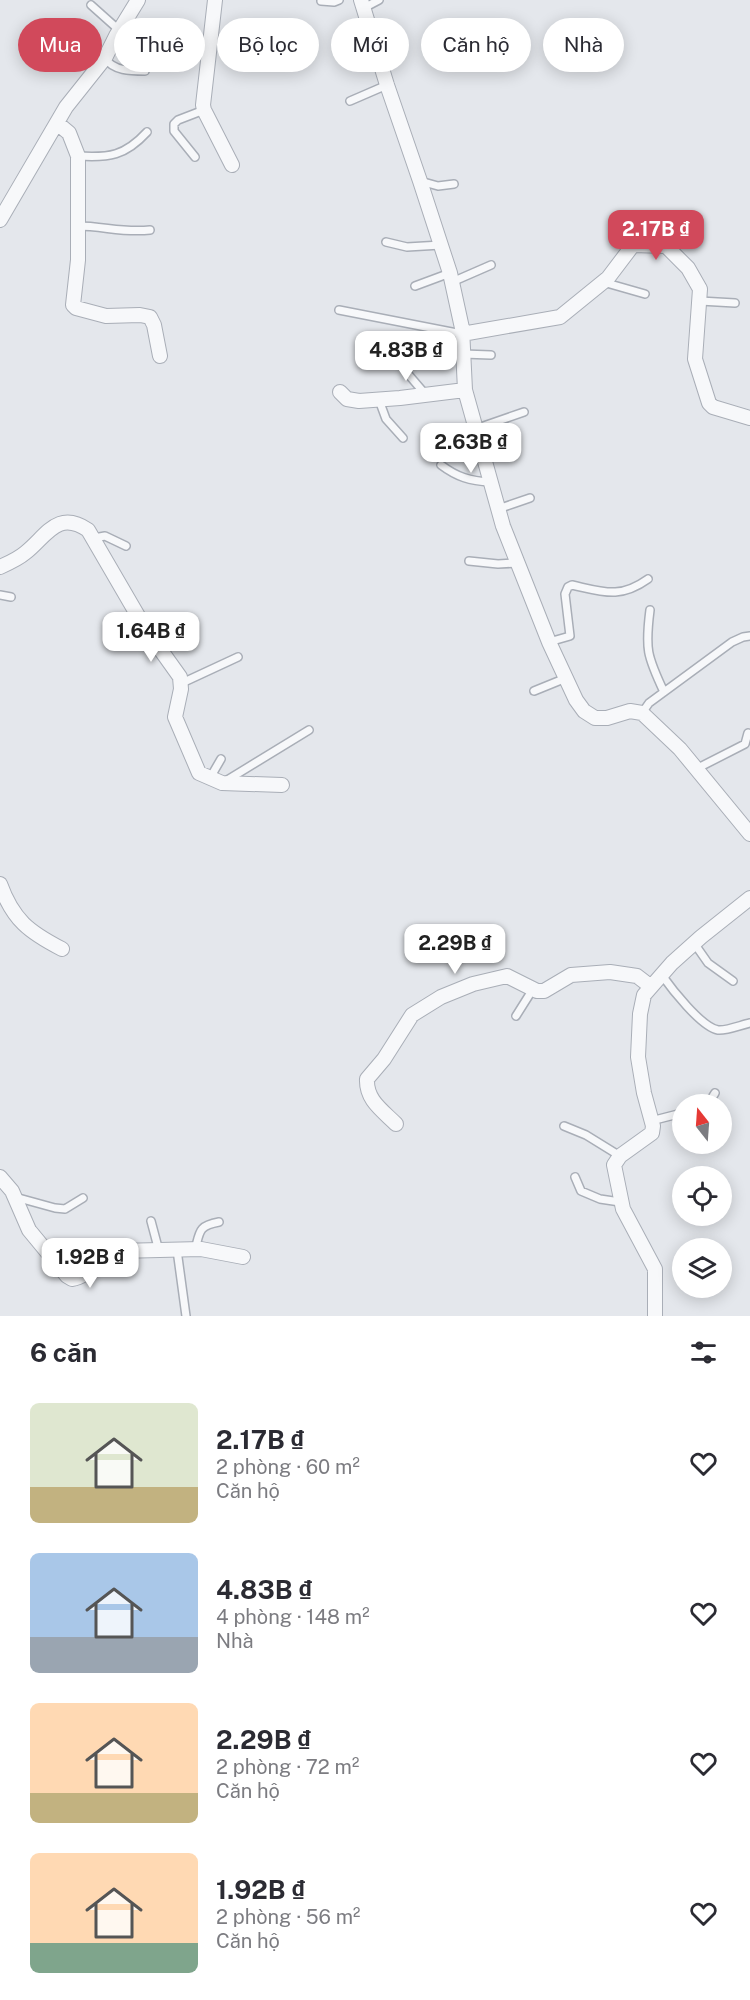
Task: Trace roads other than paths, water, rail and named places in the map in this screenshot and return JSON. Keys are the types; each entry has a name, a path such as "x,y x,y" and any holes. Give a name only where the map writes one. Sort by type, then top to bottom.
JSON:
{"street":[{"path":"127,18 138,0"},
{"path":"215,0 202,98 204,110 232,165"},
{"path":"362,4 451,277 462,334 465,390 490,482 517,563 549,642 584,711 595,718 607,718 630,711 642,713 680,749 750,834"},
{"path":"0,220 66,107 105,58 114,40"},
{"path":"57,123 69,133 78,156 77,279 73,305 76,308 106,316 150,317 154,325 160,356"},
{"path":"462,334 560,317 613,273 633,245 666,246 693,276 700,289 694,359 710,403 713,407 750,418"},
{"path":"340,393 352,400 379,400 465,390"},
{"path":"0,567 26,553 45,532 56,525 81,526 94,538 118,583 180,677 182,683 175,711 177,724 199,773 216,781 282,785"},
{"path":"0,884 3,901 27,928 62,949"},
{"path":"655,1316 655,1269 620,1202 614,1165 620,1156 650,1136 653,1130 638,1057 642,1000 650,986 661,974 694,943 750,898"},
{"path":"396,1124 372,1101 368,1093 367,1079 384,1059 412,1016 441,997 473,984 503,976 513,978 532,989 544,991 571,975 595,972 638,976 650,986"},
{"path":"0,1177 15,1197 29,1230 72,1279 83,1275 111,1252 195,1250 243,1257"}],"lane":[{"path":"321,1 339,0"},
{"path":"362,4 379,0"},
{"path":"92,5 114,25"},
{"path":"105,58 109,65 114,67"},
{"path":"350,101 387,85"},
{"path":"195,157 174,131 174,124 178,120 204,110"},
{"path":"78,156 100,157 124,151 135,145 147,132"},
{"path":"420,181 438,186 454,184"},
{"path":"77,226 97,226 119,232 150,230"},
{"path":"386,242 407,247 441,245"},
{"path":"415,286 491,265"},
{"path":"603,282 645,294"},
{"path":"700,301 735,303"},
{"path":"339,310 462,334"},
{"path":"463,354 491,355"},
{"path":"408,374 426,395"},
{"path":"379,400 386,420 403,438"},
{"path":"475,429 524,412"},
{"path":"441,465 456,476 472,481 490,482"},
{"path":"498,509 530,498"},
{"path":"94,538 105,536 126,546"},
{"path":"469,561 517,563"},
{"path":"549,642 570,636 566,594 568,587 572,585 614,593 630,590 648,579"},
{"path":"0,595 11,597"},
{"path":"650,610 647,649 664,692"},
{"path":"157,644 185,632"},
{"path":"642,713 649,703 732,642 750,636"},
{"path":"182,683 238,657"},
{"path":"534,691 566,678"},
{"path":"216,781 309,730"},
{"path":"696,769 745,744 748,733"},
{"path":"216,781 221,759"},
{"path":"694,943 708,963 733,981"},
{"path":"661,974 681,1000 709,1026 719,1030 750,1023"},
{"path":"516,1016 532,989"},
{"path":"651,1120 672,1115"},
{"path":"564,1126 586,1135 620,1156"},
{"path":"575,1178 581,1191 600,1199 620,1202"},
{"path":"15,1197 65,1209 83,1198"},
{"path":"151,1221 159,1251"},
{"path":"195,1250 201,1228 205,1224 219,1222"},
{"path":"177,1250 186,1316"}]}
